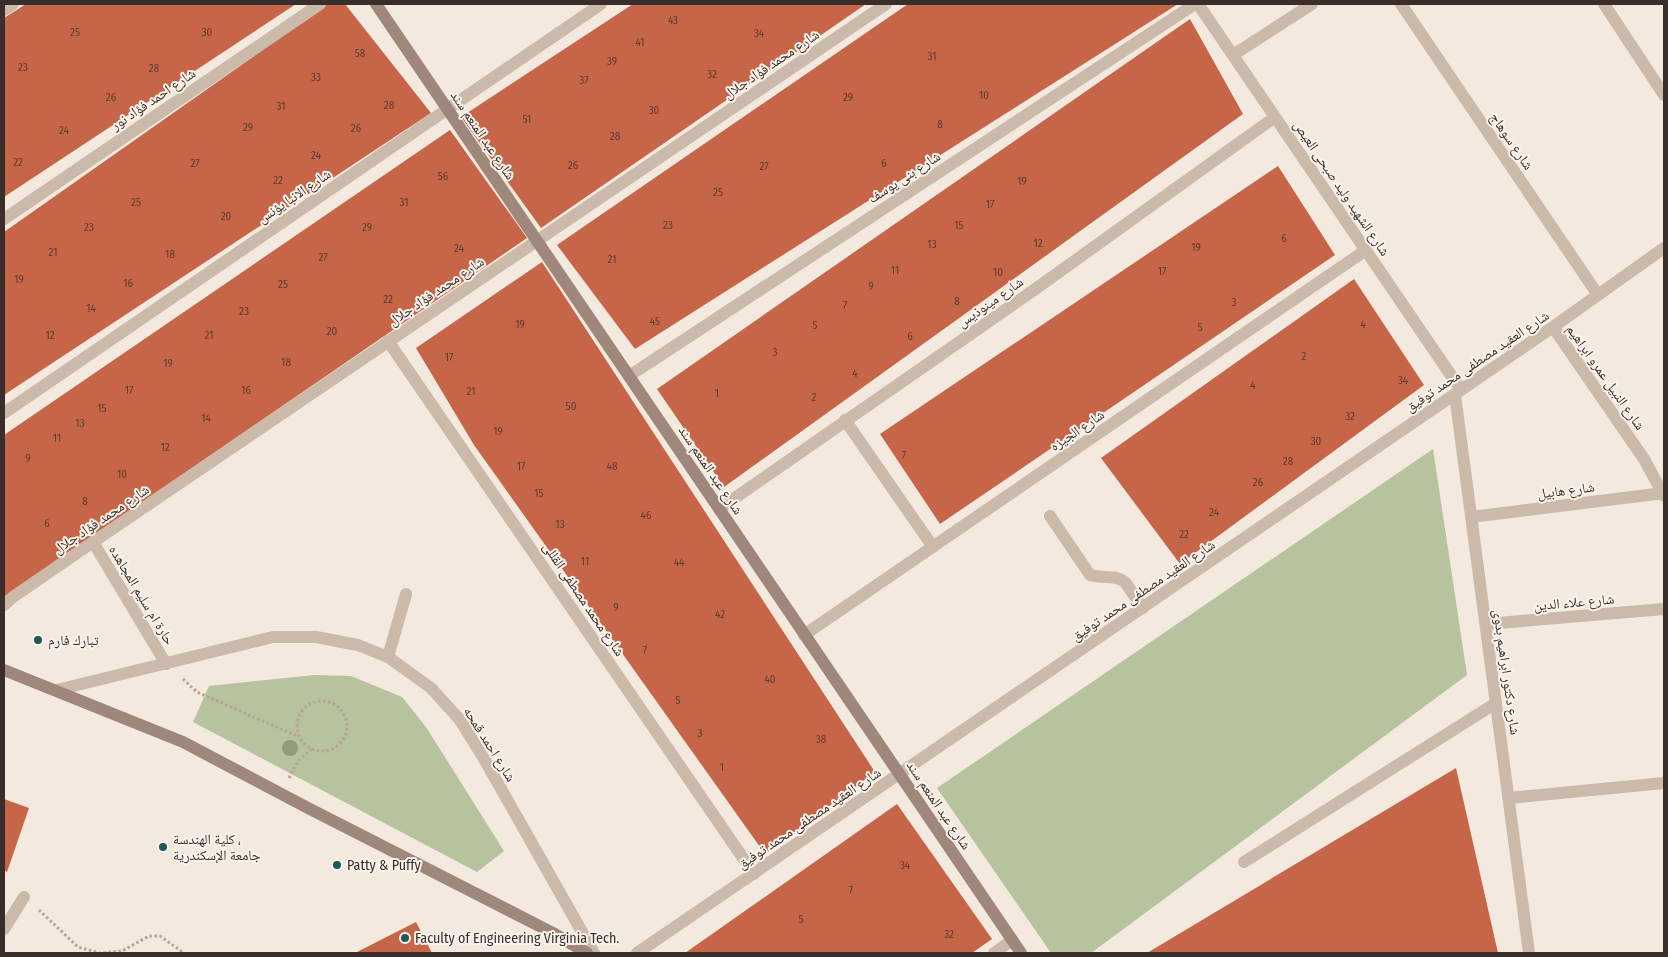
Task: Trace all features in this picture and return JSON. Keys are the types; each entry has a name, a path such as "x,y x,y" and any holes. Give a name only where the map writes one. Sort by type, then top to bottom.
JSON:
{"street":[{"path":"4,10 13,4"},
{"name":"شارع احمد فؤاد نور","path":"4,219 320,4"},
{"name":"شارع عبد المنعم سند","path":"376,4 1021,953"},
{"name":"شارع الانبا يؤنس","path":"4,412 601,4"},
{"name":"شارع محمد فؤاد جلال","path":"4,605 93,542 886,4"},
{"name":"شارع الشهيد وليد صبحى العيص","path":"1196,4 1366,250 1458,392"},
{"name":"شارع بنى يوسف","path":"629,376 1196,4"},
{"path":"1232,55 1312,4"},
{"name":"شارع سوهاج","path":"1401,4 1598,296"},
{"path":"1604,4 1662,88"},
{"name":"شارع مينوذيس","path":"719,509 1034,290 1275,116"},
{"name":"شارع العقيد مصطفى محمد توفيق","path":"638,953 1553,328 1664,248"},
{"name":"شارع الجيزه","path":"804,635 1366,250"},
{"name":"شارع النبيل عمرو ابراهيم","path":"1553,328 1644,458 1664,494"},
{"name":"شارع محمد مصطفى القللى","path":"388,342 754,874"},
{"name":"شارع دكتور ابراهيم بدوى","path":"1458,392 1471,517 1530,953"},
{"path":"845,420 933,547"},
{"name":"شارع هابيل","path":"1471,517 1664,494"},
{"path":"1050,516 1088,572 1094,576 1110,576 1121,579 1143,608"},
{"name":"حارة ام سليم المجاهده","path":"93,542 166,664"},
{"path":"388,657 406,594"},
{"name":"شارع علاء الدين","path":"1486,624 1664,609"},
{"name":"شارع احمد قمحه","path":"57,690 273,638 316,637 358,645 388,657 431,688 460,720 594,953"},
{"path":"4,670 183,742 587,953"},
{"path":"1244,862 1496,703"},
{"path":"1509,798 1664,783"},
{"path":"4,929 24,897"},
{"path":"994,953 1012,940"}],"path":[{"path":"166,664 196,692 299,737 312,749 326,750 334,748 345,734 345,717 338,707 324,701 308,705 299,715 297,723 299,737"},
{"path":"281,794 298,761 312,749"},
{"path":"24,897 78,946 100,953 122,951 149,936 160,936 184,953"}],"green space":[{"path":"1433,449 1467,675 1091,953 1051,953 937,788"},
{"path":"314,675 351,676 402,697 426,727 504,851 477,872 193,722 209,686"}],"building":[{"path":"26,4 296,4 4,197 4,18"},
{"path":"328,4 345,4 431,113 4,395 4,232"},
{"path":"633,4 866,4 541,228 461,117"},
{"path":"908,4 1178,4 635,349 557,245"},
{"path":"1190,19 1243,114 724,487 657,389"},
{"path":"450,130 527,238 4,597 4,435"},
{"path":"1278,166 1335,255 940,524 880,434"},
{"path":"542,262 875,772 765,854 474,445 416,348"},
{"path":"1354,279 1424,385 1180,564 1101,458"},
{"path":"1456,768 1498,953 1147,953"},
{"path":"4,799 29,808 7,872 4,870"},
{"path":"897,804 992,939 972,953 685,953"},
{"name":"Faculty of Engineering Virginia Tech.","path":"416,922 432,953 355,953"}],"place":[{"name":"تبارك فارم","path":"38,640"},
{"name":"كلية الهندسة ، جامعة الإسكندرية","path":"163,847"},
{"name":"Patty & Puffy","path":"337,865"},
{"name":"Faculty of Engineering Virginia Tech.","path":"405,938"}]}
